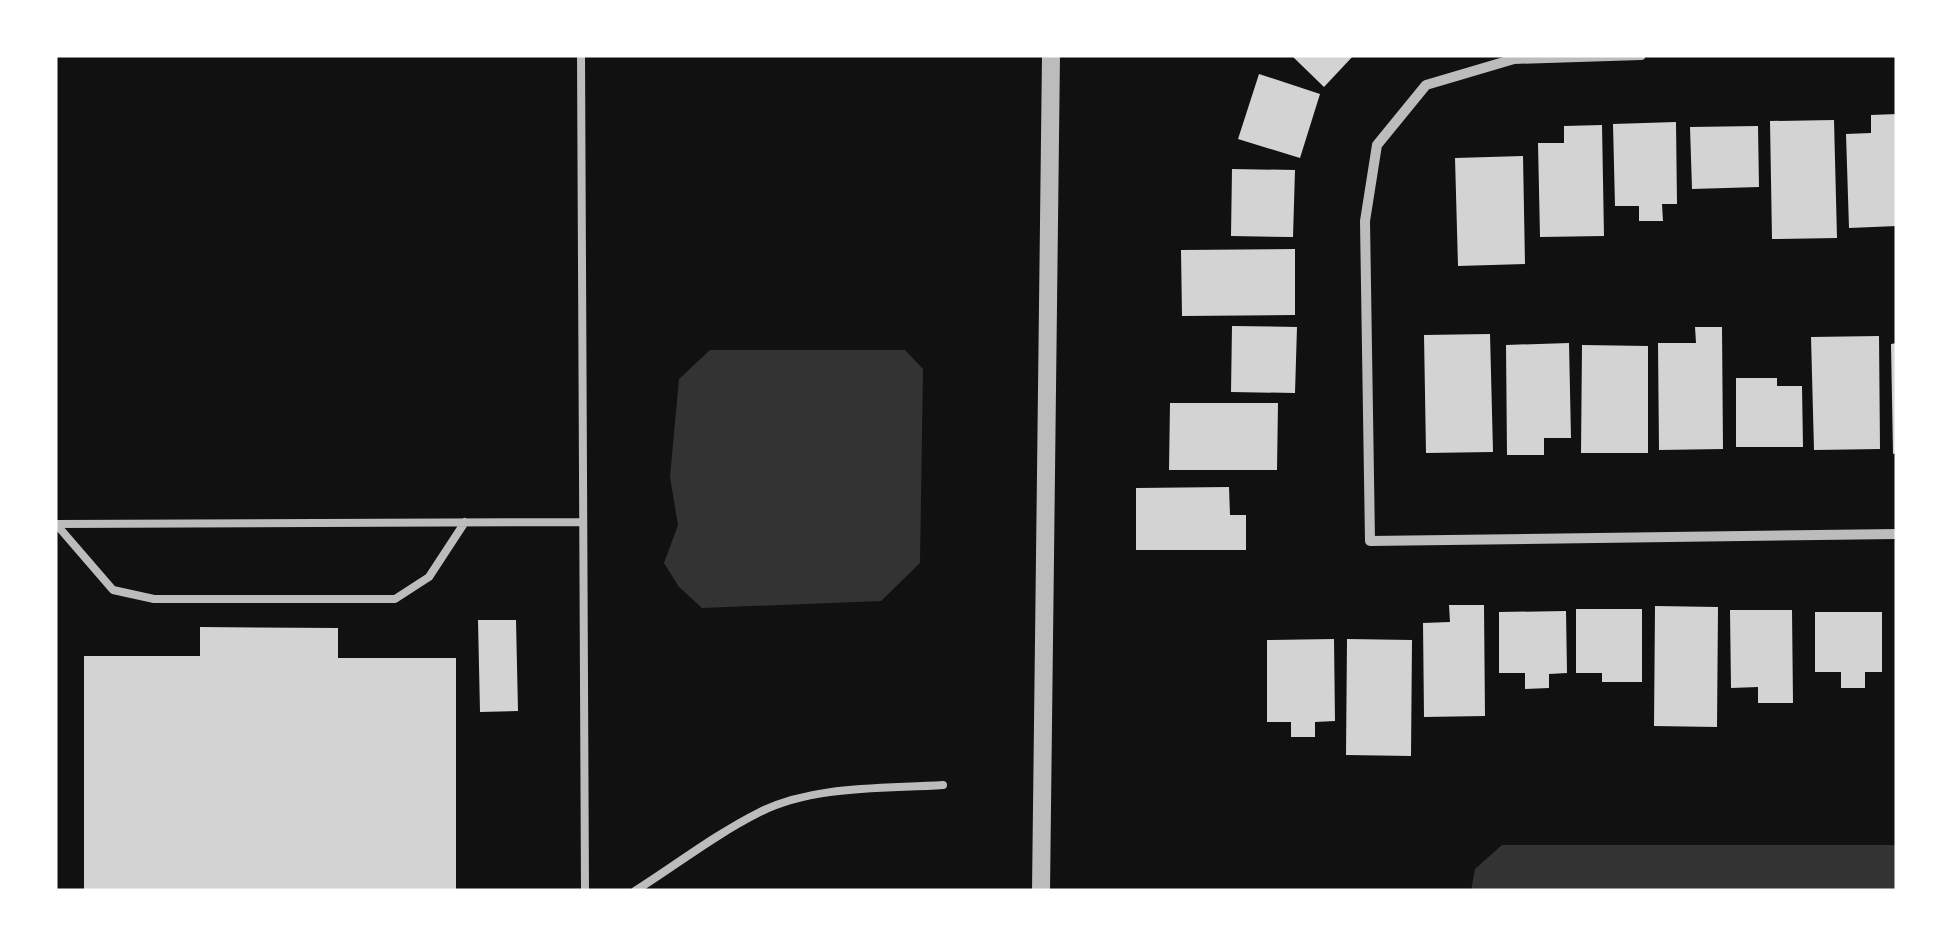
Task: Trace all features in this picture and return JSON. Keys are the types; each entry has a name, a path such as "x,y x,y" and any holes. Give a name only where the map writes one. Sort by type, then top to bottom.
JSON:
{"street":[{"path":"1041,891 1051,55"},
{"path":"1641,55 1514,59 1426,85 1376,145 1365,221 1370,541 1897,534"}],"lane":[{"path":"581,55 585,891"},
{"path":"56,524 114,590 154,599 395,599 430,577 465,522"},
{"path":"56,524 583,522"},
{"path":"634,891 762,811 802,798 842,792 943,785"}],"shaded area":[{"path":"710,350 905,350 923,369 920,563 881,601 702,608 679,587 664,563 678,525 670,477 679,379"},
{"path":"1502,845 1897,845 1897,891 1471,891 1475,869"}],"building":[{"path":"1291,55 1354,55 1324,87"},
{"path":"1259,74 1320,94 1300,158 1238,139"},
{"path":"1897,114 1897,226 1849,228 1846,134 1871,133 1871,115"},
{"path":"1834,120 1837,238 1772,239 1770,121"},
{"path":"1676,122 1677,204 1662,204 1663,221 1639,221 1639,206 1615,206 1613,124"},
{"path":"1602,125 1604,236 1540,237 1538,143 1564,143 1564,126"},
{"path":"1758,126 1759,187 1692,189 1690,127"},
{"path":"1523,156 1525,264 1458,266 1455,158"},
{"path":"1232,169 1295,170 1293,237 1231,236"},
{"path":"1295,249 1295,315 1182,316 1181,250"},
{"path":"1232,326 1297,327 1295,393 1231,392"},
{"path":"1695,327 1722,327 1723,449 1659,450 1658,343 1696,343"},
{"path":"1490,334 1493,452 1426,453 1424,335"},
{"path":"1879,336 1880,449 1814,450 1811,337"},
{"path":"1569,343 1571,438 1544,438 1544,455 1507,455 1506,345"},
{"path":"1897,343 1897,453 1893,454 1891,344"},
{"path":"1582,345 1648,346 1648,453 1581,453"},
{"path":"1736,378 1777,378 1777,386 1802,386 1803,447 1736,447"},
{"path":"1170,403 1278,403 1277,470 1169,470"},
{"path":"1229,487 1230,515 1246,515 1246,550 1136,550 1136,488"},
{"path":"1449,605 1484,605 1485,716 1424,717 1423,623 1450,622"},
{"path":"1655,606 1718,607 1717,727 1654,726"},
{"path":"1576,609 1642,609 1642,682 1602,682 1602,673 1576,673"},
{"path":"1730,610 1792,610 1793,703 1758,703 1758,687 1731,688"},
{"path":"1566,611 1567,673 1549,674 1549,688 1525,689 1525,673 1499,673 1499,612"},
{"path":"1815,612 1882,612 1882,672 1865,672 1865,688 1841,688 1841,672 1815,672"},
{"path":"478,620 516,620 518,711 480,712"},
{"path":"200,627 338,628 338,658 456,658 456,889 84,889 84,656 200,656"},
{"path":"1334,639 1335,721 1315,722 1315,737 1291,737 1291,722 1267,722 1267,640"},
{"path":"1347,639 1412,640 1411,756 1346,755"}]}
